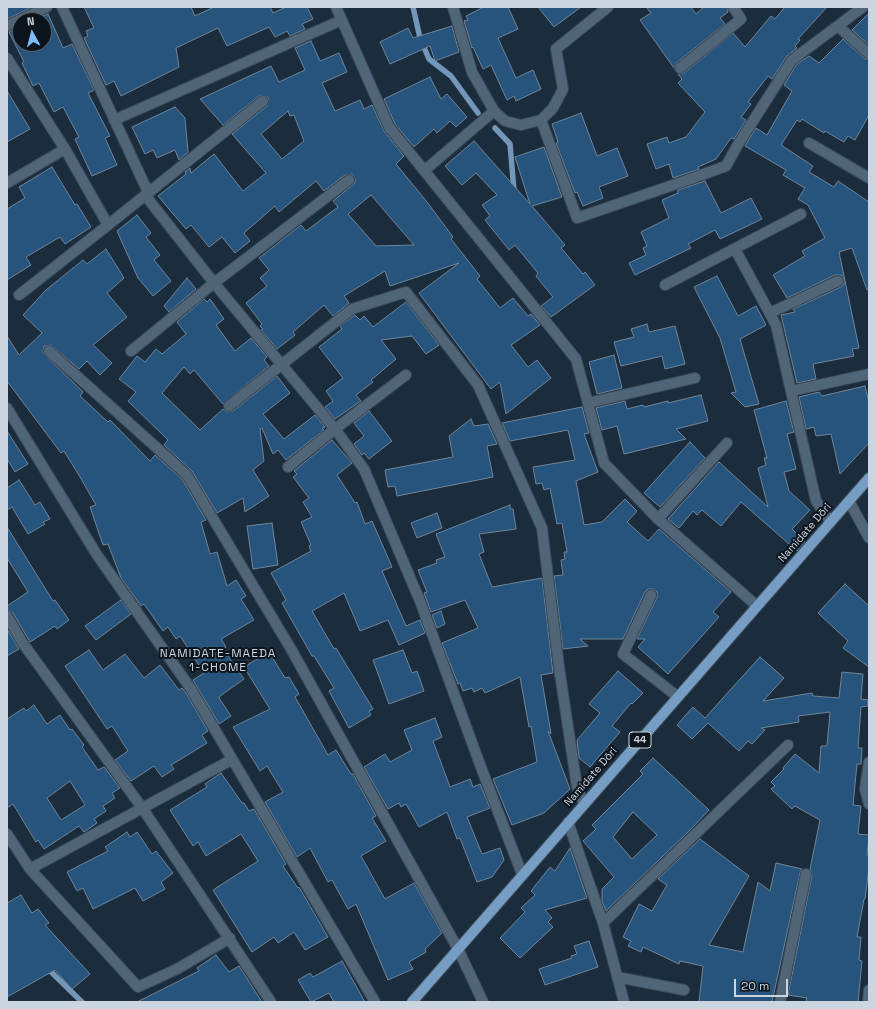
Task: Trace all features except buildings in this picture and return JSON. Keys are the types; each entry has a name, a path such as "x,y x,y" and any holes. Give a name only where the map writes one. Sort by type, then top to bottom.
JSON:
{"main road":[{"name":"Namidate Dōri","path":"412,1002 522,874 869,478"}],"street":[{"path":"7,26 47,7"},
{"path":"62,7 147,194 214,283 335,429 364,469 416,594 522,874"},
{"path":"336,7 389,127 576,359 604,463 658,520 757,606"},
{"path":"453,7 472,72 494,111 505,122 521,125 541,120 553,108 563,89 556,49 608,7"},
{"path":"680,68 741,19 733,7"},
{"path":"541,120 577,218 726,166 736,146 792,60 839,27 864,7"},
{"path":"114,120 342,20"},
{"path":"839,27 869,54"},
{"path":"7,58 65,149 108,225"},
{"path":"19,295 263,101"},
{"path":"425,170 494,111"},
{"path":"809,143 869,178"},
{"path":"7,183 65,149"},
{"path":"131,351 214,283 349,180"},
{"path":"665,285 801,214"},
{"path":"735,249 776,325 816,501 831,522"},
{"path":"770,313 838,281"},
{"path":"229,406 352,309 406,292 478,384 542,528 559,667 577,787 584,804"},
{"path":"50,351 187,474 291,649 458,949 483,1002"},
{"path":"791,391 869,374"},
{"path":"288,467 335,429 406,376"},
{"path":"588,403 695,378"},
{"path":"7,408 97,555 191,690 375,1002"},
{"path":"658,520 727,443"},
{"path":"849,501 869,538"},
{"path":"651,595 623,654 678,697"},
{"path":"7,616 22,642 143,809 230,938 271,1002"},
{"path":"603,923 788,745"},
{"path":"30,870 231,760"},
{"path":"869,762 865,789 869,804"},
{"path":"568,822 603,923 624,1002"},
{"path":"7,834 30,870 138,988 177,969 230,938"},
{"path":"780,1002 806,874"},
{"path":"617,977 684,990"},
{"path":"868,1002 869,990"}],"waterway":[{"path":"413,7 420,38 429,59 451,76 478,113"},
{"path":"495,128 510,144 514,191"},
{"path":"46,967 82,1002"}],"district":[{"name":"NAMIDATE-MAEDA 1-CHOME","path":"218,661"}]}
